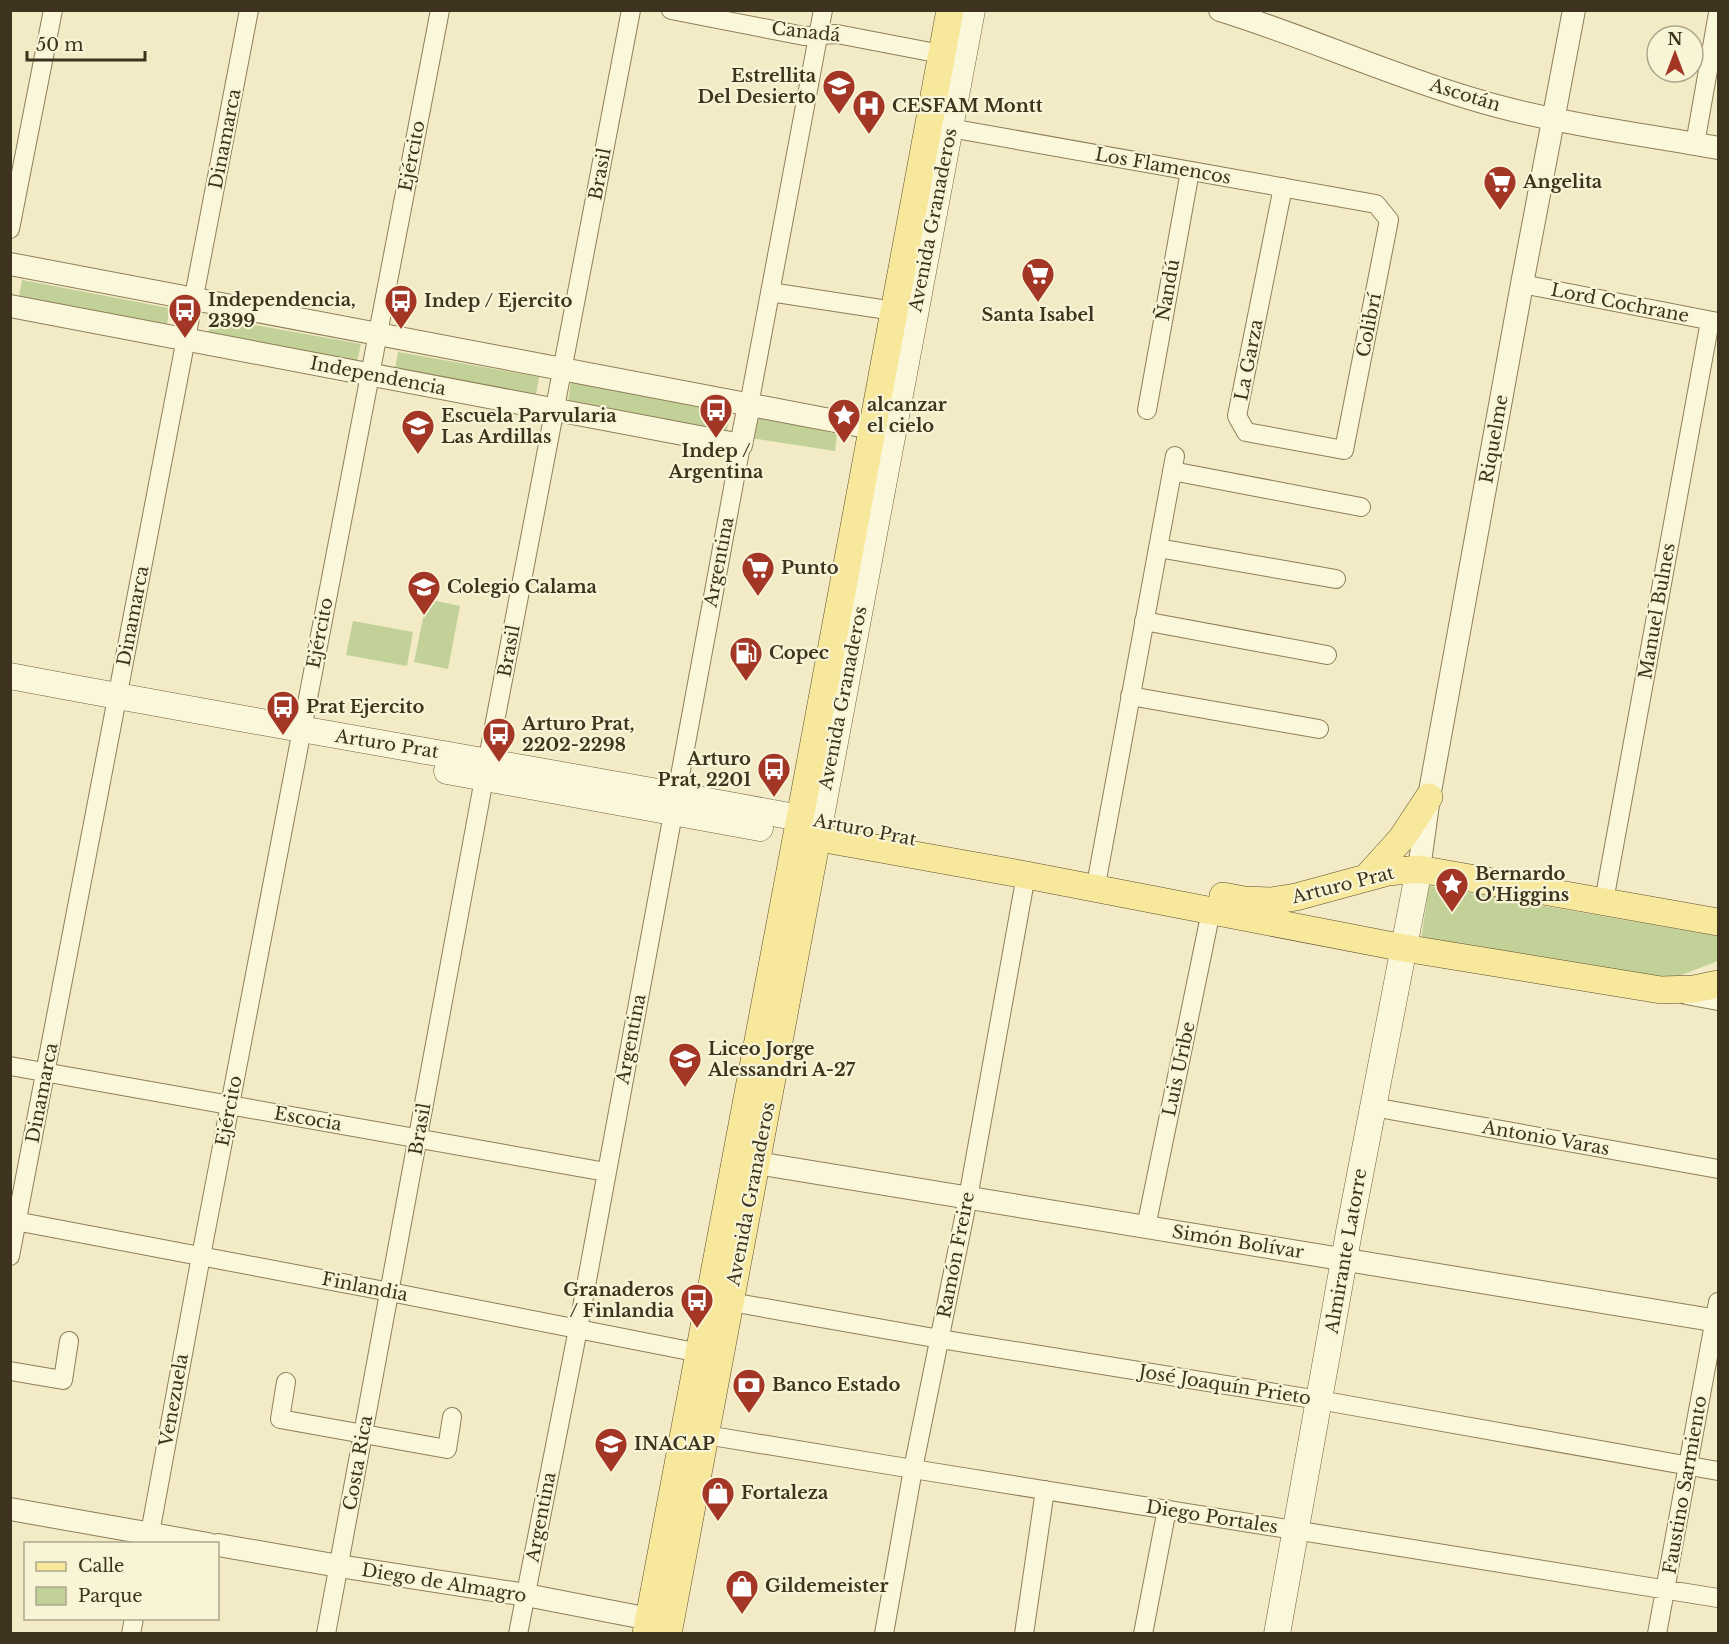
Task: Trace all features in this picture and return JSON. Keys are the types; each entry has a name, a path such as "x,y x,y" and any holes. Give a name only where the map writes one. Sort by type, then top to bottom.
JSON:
{"main road":[{"name":"Avenida Granaderos","path":"658,1627 706,1435 709,1355 731,1302 757,1163 872,428 950,10"},
{"name":"Avenida Granaderos","path":"658,1627 809,828 972,10"},
{"name":"Arturo Prat","path":"10,676 117,703"},
{"name":"Arturo Prat","path":"10,691 117,703 809,828 1029,862 1244,900 1271,901 1296,897 1366,878 1419,869 1719,922"},
{"path":"1366,878 1402,838 1429,797"},
{"name":"Arturo Prat","path":"809,828 1026,875 1404,948 1660,990 1694,989 1719,984"},
{"name":"Almirante Latorre","path":"1277,1634 1344,1260 1419,869"}],"street":[{"path":"10,229 53,10"},
{"name":"Dinamarca","path":"10,1256 14,1221 46,1072 249,10"},
{"name":"Ejército","path":"201,1256 440,10"},
{"name":"Brasil","path":"390,1292 486,770 631,10"},
{"name":"Canadá","path":"671,10 804,36 837,34 941,54"},
{"path":"741,445 823,10"},
{"name":"Ascotán","path":"1220,10 1448,92 1491,105 1719,148"},
{"name":"Riquelme","path":"1419,869 1429,797 1552,118 1574,10"},
{"path":"1695,144 1719,14"},
{"name":"Los Flamencos","path":"950,128 1376,204"},
{"name":"Ñandú","path":"1147,410 1190,171"},
{"name":"La Garza","path":"1283,187 1237,417 1246,432 1344,450"},
{"name":"Colibrí","path":"1344,450 1389,220 1376,204"},
{"path":"10,264 872,428"},
{"name":"Lord Cochrane","path":"1522,284 1714,321"},
{"path":"770,292 894,311"},
{"name":"Independencia","path":"10,306 741,445"},
{"name":"Manuel Bulnes","path":"1604,901 1714,321"},
{"name":"Argentina","path":"518,1634 578,1329 741,445"},
{"path":"1098,874 1173,463 1361,507"},
{"path":"1158,548 1336,579"},
{"path":"1144,621 1327,655"},
{"path":"1130,696 1319,729"},
{"name":"Ramón Freire","path":"884,1634 913,1469 968,1198 1026,875"},
{"name":"Luis Uribe","path":"1146,1227 1211,911"},
{"name":"Arturo Prat","path":"1660,990 1719,1001"},
{"name":"Escocia","path":"10,1066 606,1172"},
{"name":"Antonio Varas","path":"1373,1107 1719,1169"},
{"name":"Simón Bolívar","path":"757,1163 1344,1260 1717,1314"},
{"name":"Finlandia","path":"14,1221 709,1355"},
{"name":"Venezuela","path":"149,1538 201,1256"},
{"name":"Costa Rica","path":"327,1634 390,1292"},
{"name":"José Joaquín Prieto","path":"731,1302 940,1339 1319,1400 1719,1471"},
{"name":"Faustino Sarmiento","path":"1657,1634 1717,1314"},
{"path":"10,1371 63,1380 69,1341"},
{"path":"286,1382 279,1419 447,1449 452,1417"},
{"name":"Diego Portales","path":"706,1435 1719,1598"},
{"path":"1024,1634 1045,1490"},
{"path":"10,1509 149,1538 188,1542"},
{"path":"1143,1634 1167,1509"},
{"name":"Diego de Almagro","path":"219,1545 526,1595 658,1627"}],"green space":[{"path":"22,280 169,308 167,325 19,297"},
{"path":"211,317 361,344 357,362 208,335"},
{"path":"398,352 539,377 536,395 395,369"},
{"path":"571,381 729,410 727,431 568,402"},
{"path":"756,416 837,434 835,451 751,438"},
{"path":"427,599 460,606 448,669 414,662"},
{"path":"353,621 413,632 407,666 346,655"},
{"path":"1429,886 1718,936 1718,961 1671,979 1421,940"}],"place":[{"name":"Estrellita Del Desierto","path":"839,115"},
{"name":"CESFAM Montt","path":"869,135"},
{"name":"Angelita","path":"1500,211"},
{"name":"Santa Isabel","path":"1038,303"},
{"name":"Indep / Ejercito","path":"401,330"},
{"name":"Independencia, 2399","path":"185,339"},
{"name":"Indep / Argentina","path":"716,439"},
{"name":"alcanzar el cielo","path":"844,444"},
{"name":"Escuela Parvularia Las Ardillas","path":"418,455"},
{"name":"Punto","path":"758,597"},
{"name":"Colegio Calama","path":"424,616"},
{"name":"Copec","path":"746,682"},
{"name":"Prat Ejercito","path":"283,736"},
{"name":"Arturo Prat, 2202-2298","path":"499,763"},
{"name":"Arturo Prat, 2201","path":"774,798"},
{"name":"Bernardo O'Higgins","path":"1452,913"},
{"name":"Liceo Jorge Alessandri A-27","path":"685,1088"},
{"name":"Granaderos / Finlandia","path":"697,1329"},
{"name":"Banco Estado","path":"749,1414"},
{"name":"INACAP","path":"611,1473"},
{"name":"Fortaleza","path":"718,1522"},
{"name":"Gildemeister","path":"742,1615"}]}
